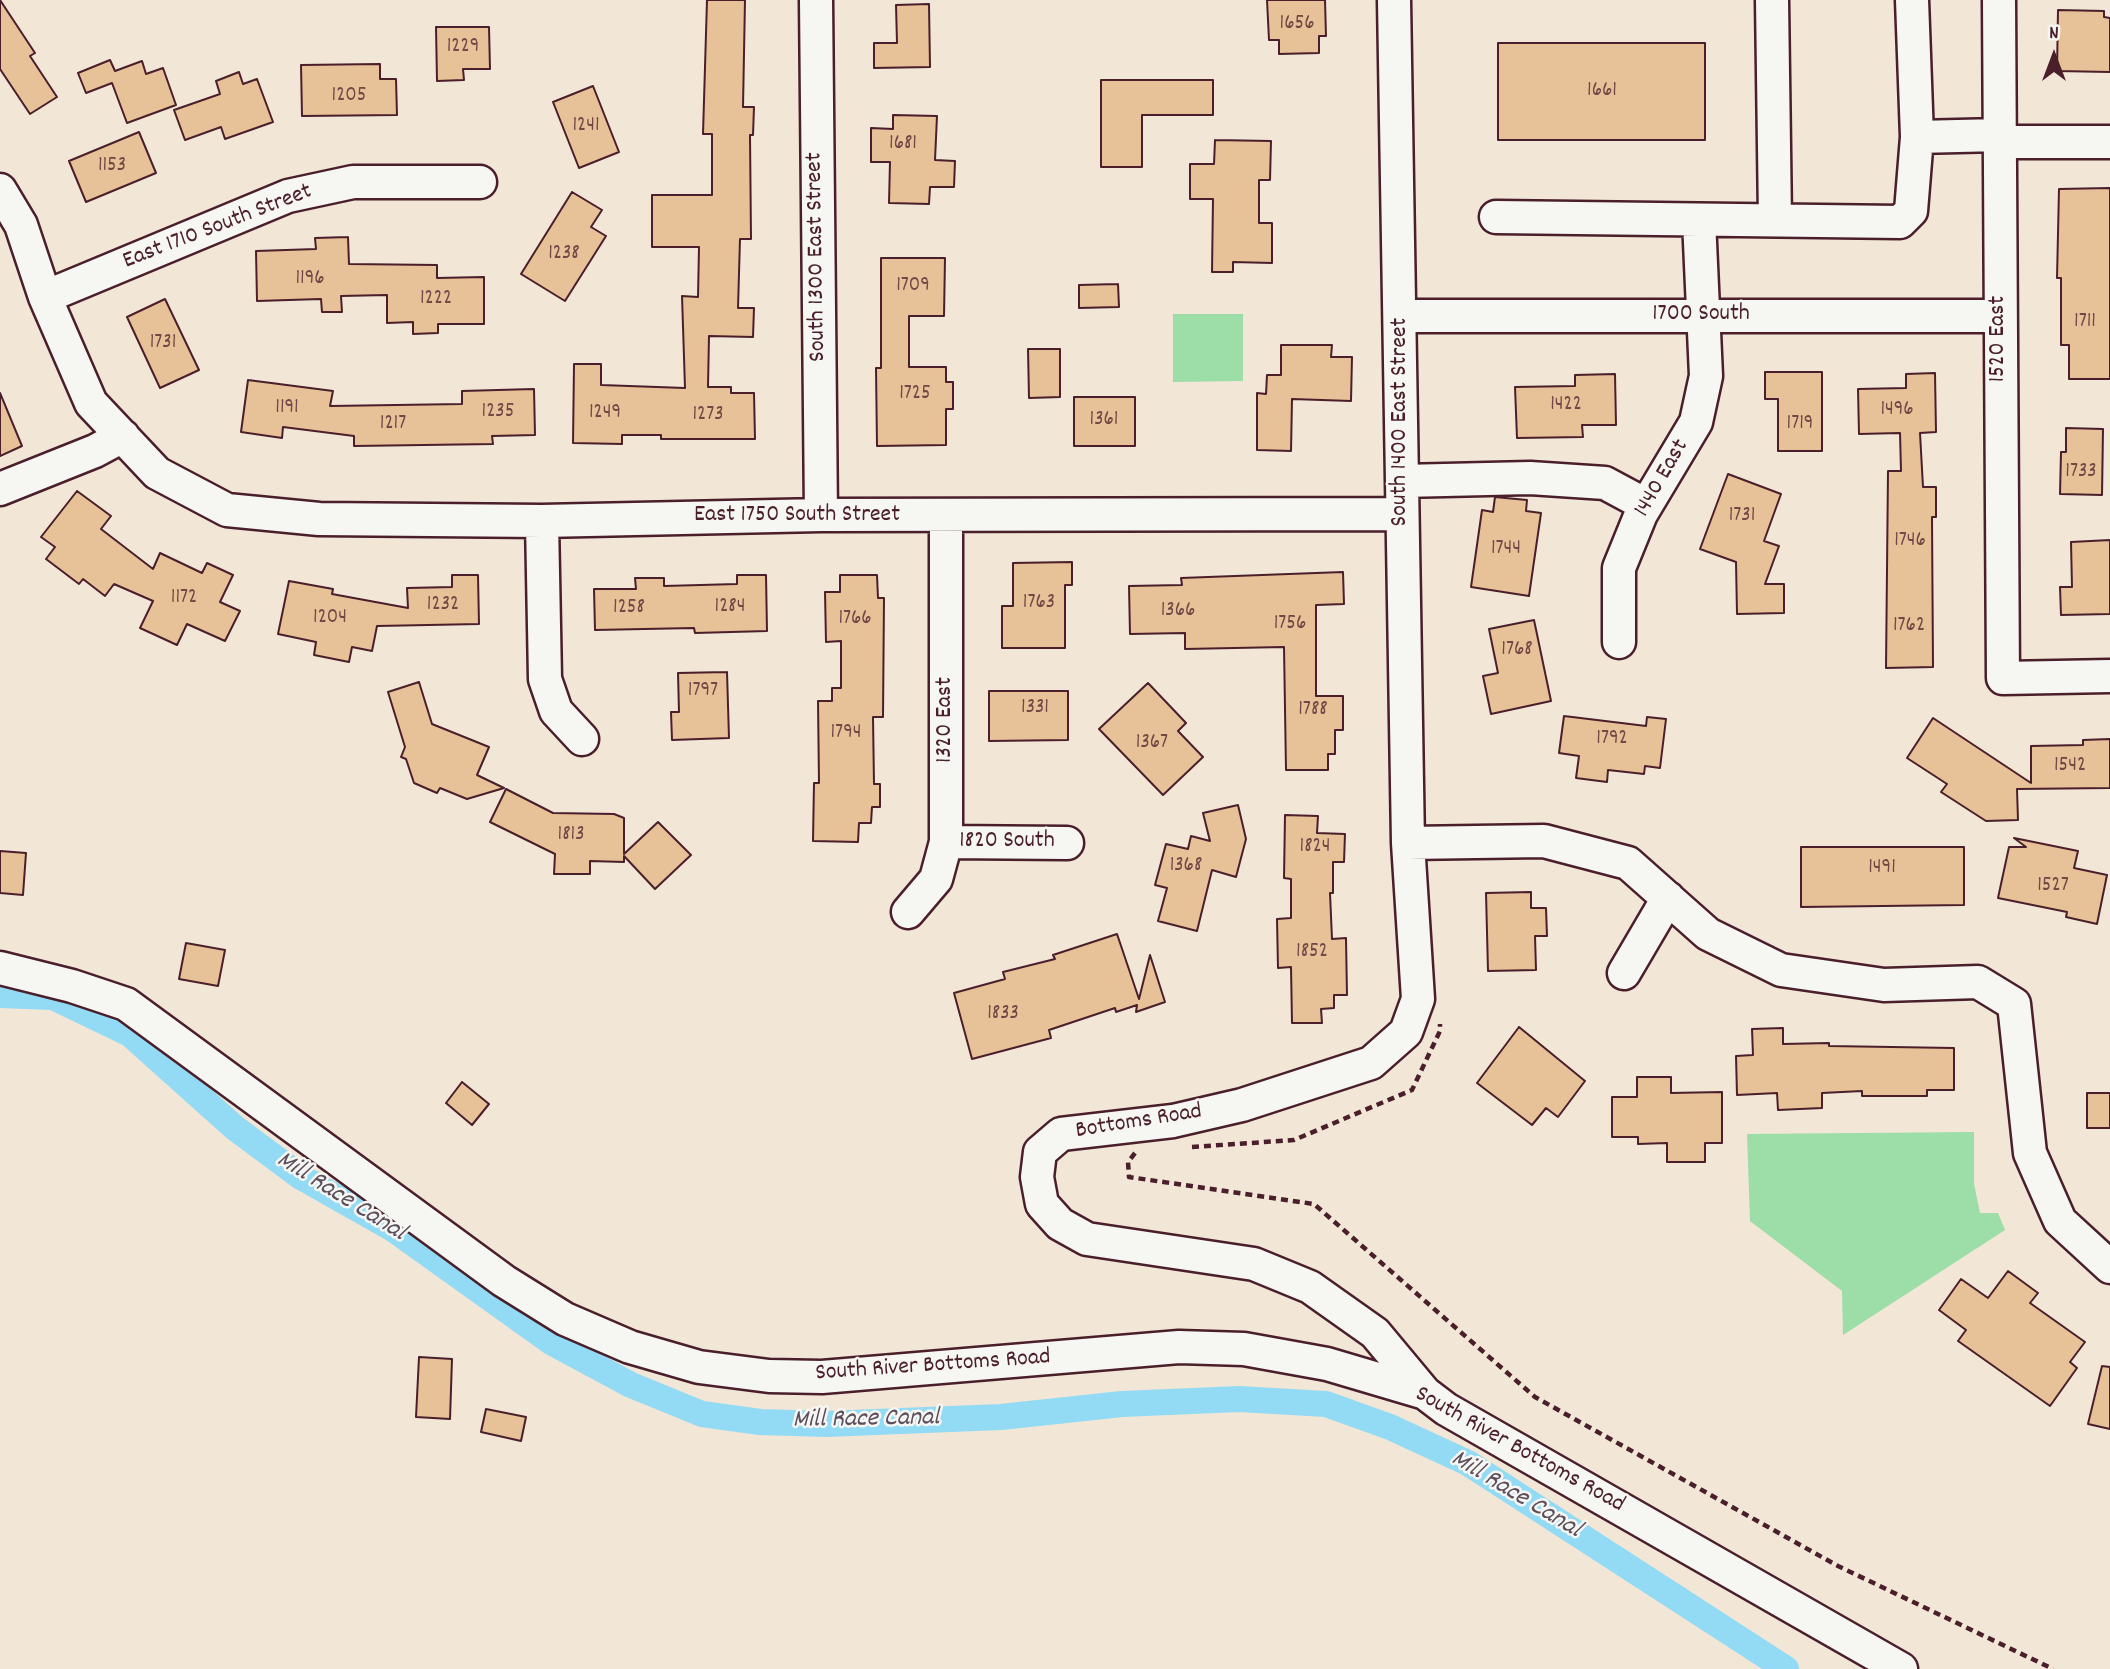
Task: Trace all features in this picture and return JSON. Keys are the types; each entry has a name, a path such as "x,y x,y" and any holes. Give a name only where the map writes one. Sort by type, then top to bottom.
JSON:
{"street":[{"name":"South 1300 East Street","path":"816,0 821,515"},
{"name":"South 1400 East Street","path":"1394,0 1408,843"},
{"path":"1772,0 1775,220"},
{"path":"1496,218 1900,222 1911,211 1917,138 1912,0"},
{"name":"1520 East","path":"1999,0 2003,678 2110,676"},
{"path":"1917,138 2110,142"},
{"name":"East 1710 South Street","path":"45,297 288,197 354,183 480,182"},
{"name":"East 1750 South Street","path":"0,190 20,225 45,297 91,403 157,473 227,510 319,519 542,521 821,515 1402,514"},
{"name":"1440 East","path":"1619,642 1619,568 1646,505 1696,422 1706,376 1699,220"},
{"name":"1700 South","path":"1401,316 2000,316"},
{"path":"0,489 95,451 122,436"},
{"path":"1402,481 1530,478 1605,483 1646,505"},
{"name":"1320 East","path":"908,912 936,879 946,842 946,516"},
{"path":"542,521 545,679 556,711 582,739"},
{"path":"1408,843 1544,841 1628,863 1708,934 1781,970 1884,985 1978,982 2014,1004 2030,1153 2060,1221 2110,1267"},
{"name":"1820 South","path":"946,842 1068,843"},
{"name":"Bottoms Road","path":"1408,843 1418,999 1406,1032 1371,1063 1242,1105 1173,1121 1061,1134 1040,1152 1037,1177 1042,1204 1060,1224 1087,1239 1254,1264 1310,1287 1375,1333 1425,1393"},
{"path":"1624,973 1668,898"},
{"name":"South River Bottoms Road","path":"0,968 72,986 126,1004 504,1282 565,1319 630,1347 699,1367 769,1376 822,1377 1179,1348 1244,1349 1327,1364 1425,1393 1446,1409 1901,1669"}],"path":[{"path":"1189,1148 1294,1140 1412,1090 1440,1031 1440,1018"},
{"path":"1136,1152 1128,1162 1129,1177 1314,1204 1535,1396 1838,1566 2053,1669"}],"green space":[{"path":"1173,314 1243,314 1243,381 1173,382"},
{"path":"1974,1132 1974,1184 1980,1213 1998,1213 2005,1230 1843,1335 1842,1291 1750,1221 1747,1134"}],"building":[{"path":"0,0 35,53 30,56 57,97 30,114 0,69"},
{"path":"707,0 745,0 743,107 754,107 753,135 750,135 751,239 740,239 738,308 754,308 753,337 709,336 708,387 731,387 731,393 754,393 755,439 661,439 661,435 622,435 622,444 573,443 574,364 601,364 601,385 685,388 682,296 698,297 699,247 652,247 652,195 712,195 712,134 703,134"},
{"path":"1267,0 1325,0 1326,36 1319,36 1319,53 1279,54 1279,40 1269,40"},
{"path":"929,4 930,67 874,68 874,43 897,43 896,5"},
{"path":"2058,10 2104,11 2104,17 2110,18 2110,72 2057,71"},
{"path":"436,27 489,27 490,69 463,69 464,80 437,81"},
{"path":"1498,43 1705,43 1705,140 1498,140"},
{"path":"110,60 115,71 142,61 146,74 163,68 176,105 127,123 112,83 86,93 78,73"},
{"path":"380,64 380,79 396,79 397,115 302,116 301,65"},
{"path":"239,72 243,84 257,79 273,122 225,139 221,127 185,140 174,110 220,94 216,81"},
{"path":"1101,80 1213,80 1213,115 1142,115 1142,167 1101,167"},
{"path":"593,86 619,152 579,168 553,102"},
{"path":"893,115 937,116 935,160 955,161 954,187 930,187 929,204 889,203 890,162 871,162 871,128 893,129"},
{"path":"139,132 156,173 86,202 69,161"},
{"path":"1215,140 1271,141 1270,180 1259,180 1259,223 1272,223 1272,263 1233,262 1233,272 1212,272 1213,199 1190,199 1190,164 1214,164"},
{"path":"2110,188 2110,379 2069,379 2069,345 2061,345 2061,278 2057,278 2059,189"},
{"path":"572,192 602,210 591,227 606,236 565,301 521,274"},
{"path":"348,237 349,264 437,265 437,278 484,277 484,324 438,324 438,333 413,334 413,322 387,323 387,295 341,296 342,312 322,312 321,299 257,301 256,251 316,249 315,238"},
{"path":"881,258 945,258 944,316 909,316 909,367 946,367 946,382 953,382 953,409 946,409 946,445 877,446 876,368 881,368"},
{"path":"1118,284 1119,307 1079,308 1079,285"},
{"path":"165,299 199,370 160,388 127,317"},
{"path":"1281,345 1332,345 1331,357 1352,357 1351,401 1292,399 1291,451 1257,450 1257,393 1266,394 1267,375 1281,375"},
{"path":"1028,349 1060,349 1060,397 1029,398"},
{"path":"1765,372 1822,372 1822,451 1778,451 1778,399 1765,399"},
{"path":"1935,373 1936,432 1920,433 1923,487 1936,487 1936,517 1932,517 1933,667 1886,668 1888,471 1901,471 1900,433 1859,434 1858,389 1906,388 1906,374"},
{"path":"1615,374 1616,425 1582,425 1583,437 1517,438 1515,387 1575,386 1575,375"},
{"path":"248,380 333,391 330,406 462,404 462,391 534,389 535,435 492,436 493,444 354,446 354,436 283,427 282,438 241,432"},
{"path":"0,393 22,446 0,456"},
{"path":"1074,397 1135,397 1135,446 1074,446"},
{"path":"2066,428 2103,429 2102,495 2060,494 2061,452 2066,452"},
{"path":"1728,474 1781,494 1764,541 1779,546 1765,584 1784,584 1784,613 1737,614 1736,562 1700,549"},
{"path":"77,491 111,516 101,529 153,569 160,553 202,573 207,563 233,575 220,602 240,611 225,641 187,624 177,645 140,628 153,601 114,584 105,596 83,579 79,584 46,559 55,547 41,537"},
{"path":"1495,497 1527,500 1526,511 1541,513 1529,596 1471,587 1482,510 1493,512"},
{"path":"2110,540 2110,614 2061,615 2060,587 2072,587 2071,542"},
{"path":"1072,562 1072,585 1065,585 1065,648 1002,648 1002,606 1013,606 1013,563"},
{"path":"1343,572 1344,604 1316,605 1316,696 1343,696 1343,730 1335,730 1335,754 1328,754 1328,770 1286,770 1284,647 1185,649 1185,633 1130,634 1129,586 1182,585 1181,578"},
{"path":"452,575 478,575 479,624 377,626 372,651 352,647 349,662 314,655 316,642 278,634 289,581 333,589 332,594 408,608 407,588 452,587"},
{"path":"737,575 766,575 767,631 695,633 694,628 595,630 594,589 636,589 635,578 664,578 664,586 737,584"},
{"path":"840,575 877,575 878,598 884,598 883,717 873,717 874,784 880,784 880,807 872,807 871,823 859,823 858,842 813,841 814,783 819,783 818,701 832,701 832,688 841,688 841,641 826,642 825,592 840,592"},
{"path":"1534,620 1551,701 1491,714 1483,676 1498,673 1489,629"},
{"path":"727,672 729,738 672,740 671,712 679,712 678,673"},
{"path":"419,682 432,724 489,747 477,775 504,788 467,799 440,788 437,793 414,783 406,759 401,757 405,747 388,692"},
{"path":"1148,683 1186,723 1178,731 1203,757 1163,795 1099,729"},
{"path":"989,691 1068,691 1068,740 989,741"},
{"path":"1564,716 1646,726 1647,717 1666,719 1660,768 1645,766 1644,774 1608,770 1607,782 1576,778 1579,756 1559,753"},
{"path":"1933,718 2031,783 2031,746 2083,745 2083,740 2110,739 2110,788 2017,789 2018,820 1986,821 1941,792 1947,784 1907,758"},
{"path":"506,789 553,813 614,814 624,818 624,854 658,822 691,855 655,889 624,856 624,862 590,861 590,874 554,874 555,854 490,822"},
{"path":"1238,805 1246,839 1236,877 1212,870 1197,931 1158,921 1167,888 1155,885 1166,844 1188,849 1191,836 1210,841 1203,813"},
{"path":"1285,815 1318,816 1317,833 1345,834 1344,862 1333,862 1333,893 1330,893 1332,939 1346,938 1347,995 1334,995 1334,1008 1321,1009 1322,1023 1292,1023 1291,967 1278,968 1277,919 1291,918 1291,879 1284,878"},
{"path":"2014,838 2078,851 2074,868 2107,875 2097,924 2066,917 2067,912 1998,898 2009,847 2026,847"},
{"path":"1801,847 1964,847 1964,905 1801,907"},
{"path":"0,851 26,853 23,895 0,893"},
{"path":"1531,892 1531,908 1546,908 1547,936 1535,936 1536,970 1488,971 1486,893"},
{"path":"1117,934 1139,999 1150,955 1165,1002 1136,1012 1137,1005 1116,1012 1115,1008 1049,1030 1051,1038 972,1059 954,993 1005,979 1003,972 1055,959 1053,955"},
{"path":"186,943 225,950 218,986 179,979"},
{"path":"1519,1027 1585,1081 1558,1117 1546,1108 1532,1125 1477,1083"},
{"path":"1783,1028 1783,1044 1954,1048 1954,1090 1927,1090 1927,1096 1862,1096 1862,1091 1822,1093 1822,1108 1778,1110 1777,1093 1737,1095 1736,1056 1753,1055 1752,1029"},
{"path":"1637,1077 1671,1077 1671,1093 1722,1092 1722,1143 1705,1143 1705,1162 1667,1162 1667,1143 1638,1144 1638,1137 1612,1137 1612,1097 1637,1097"},
{"path":"462,1082 489,1104 472,1125 446,1103"},
{"path":"2087,1093 2110,1093 2110,1128 2087,1128"},
{"path":"2008,1271 2038,1293 2030,1303 2085,1342 2070,1362 2077,1368 2050,1406 1958,1341 1966,1330 1939,1310 1961,1279 1988,1298"},
{"path":"419,1357 452,1359 450,1419 416,1417"},
{"path":"2102,1366 2110,1367 2110,1429 2088,1424"},
{"path":"486,1409 526,1417 521,1441 481,1432"}],"waterway":[{"name":"Mill Race Canal","path":"0,995 53,997 130,1034 235,1128 301,1177 393,1229 551,1342 631,1385 702,1414 760,1422 826,1424 1001,1417 1122,1404 1239,1399 1326,1404 1390,1427 1468,1463 1786,1669"}]}
